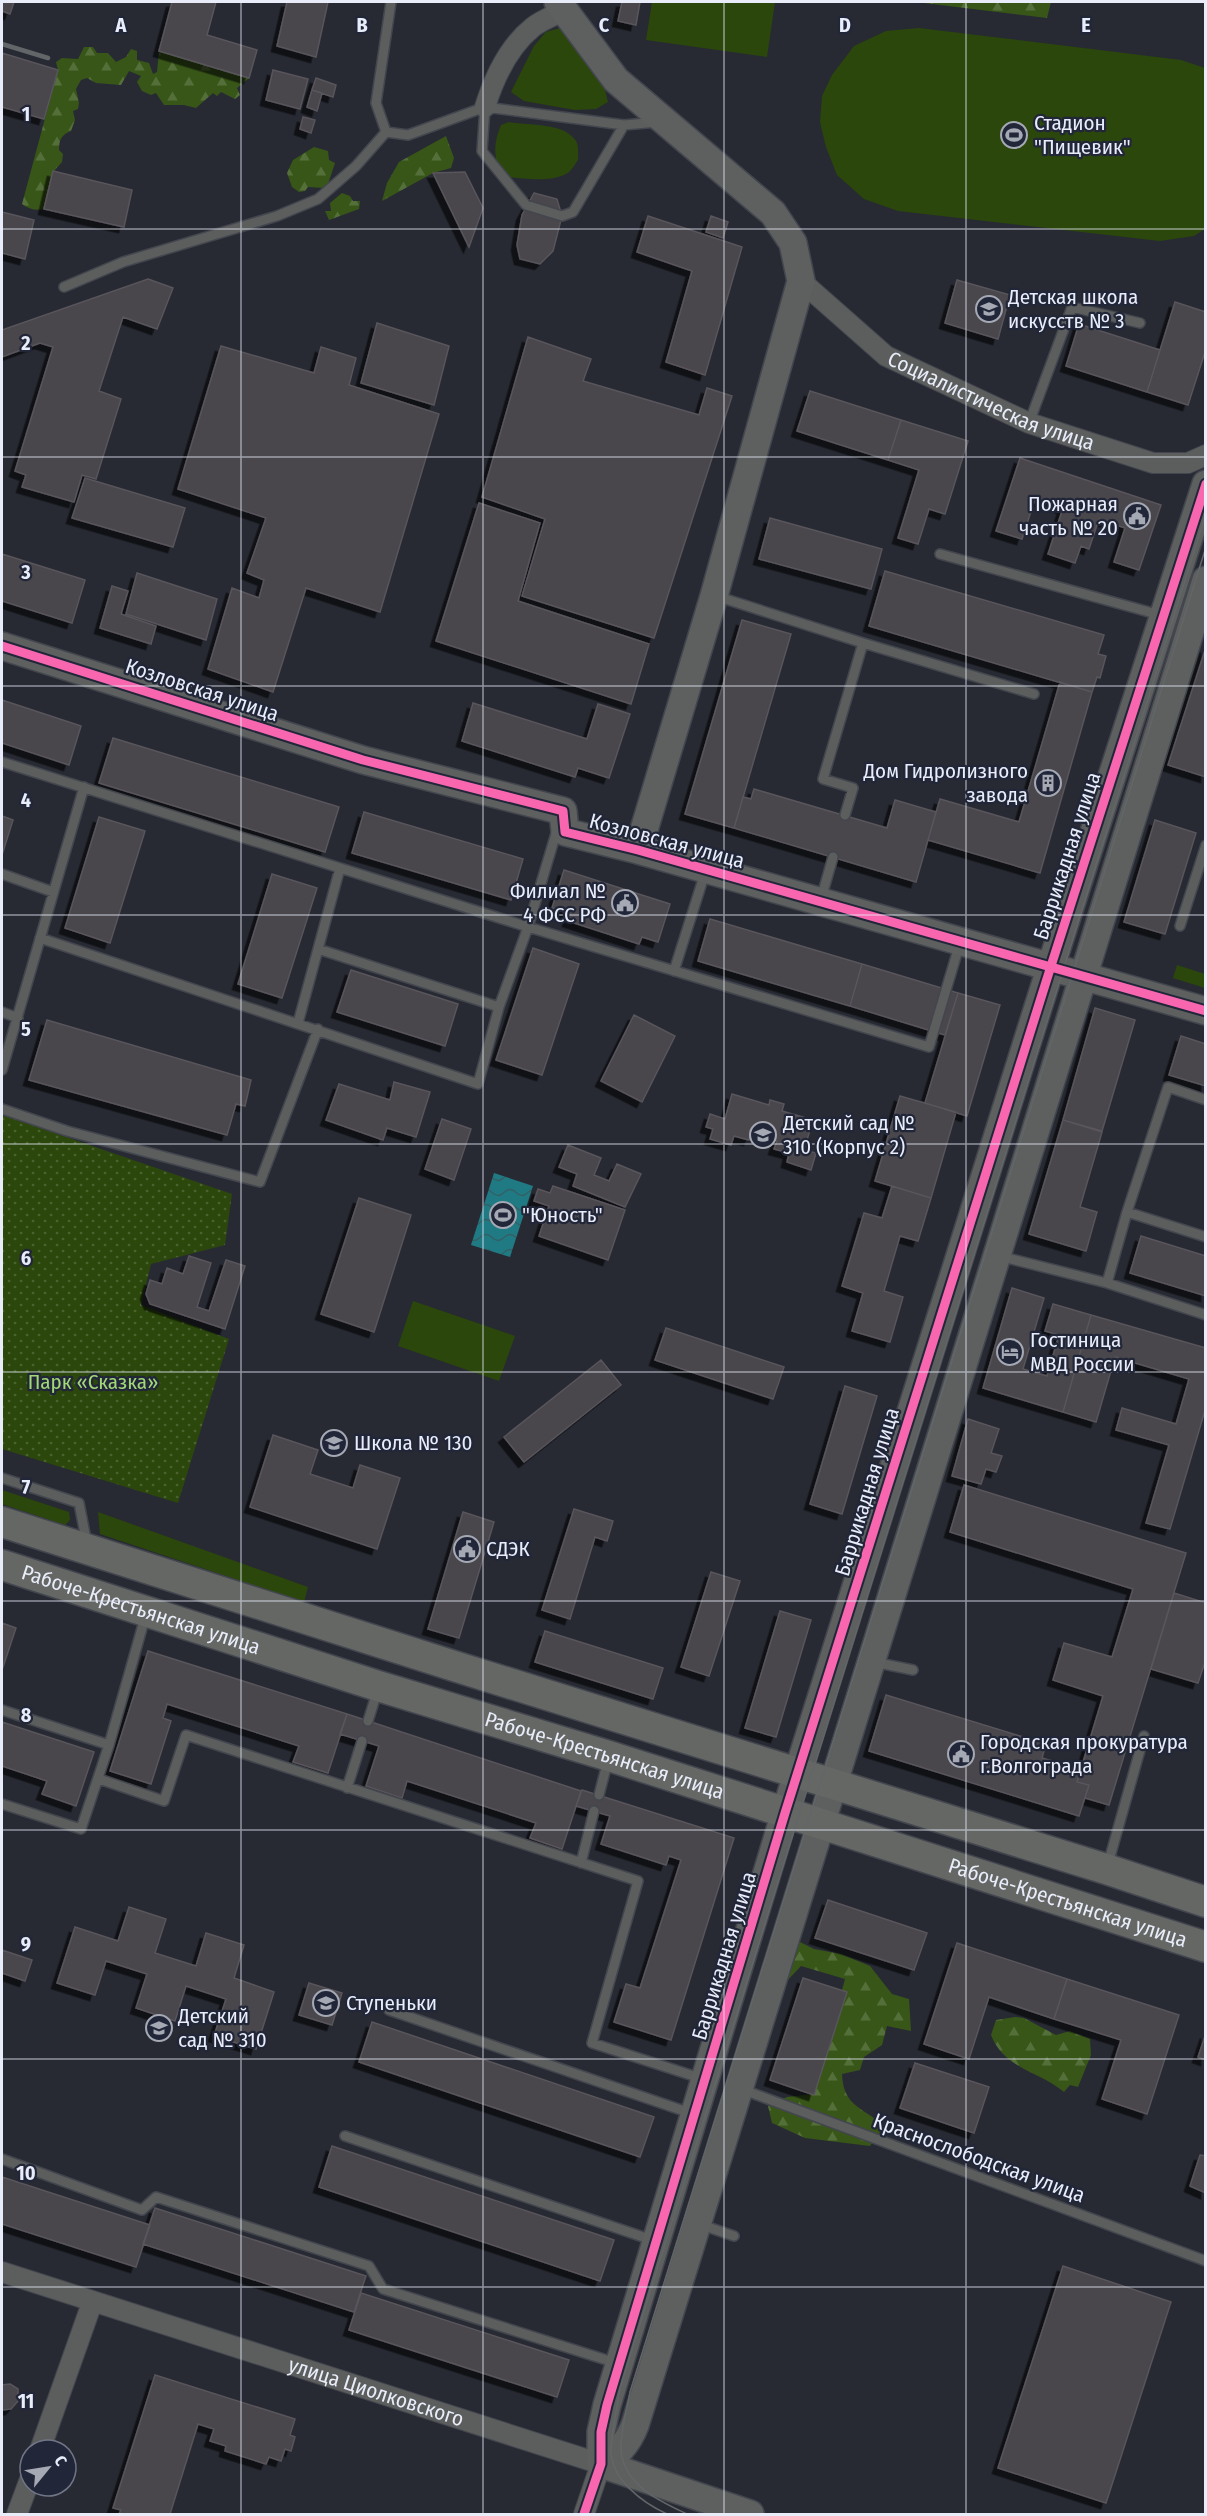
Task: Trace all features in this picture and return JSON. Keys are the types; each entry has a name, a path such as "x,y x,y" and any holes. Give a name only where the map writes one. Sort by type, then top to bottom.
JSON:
{"main road":[{"name":"Рабоче-Крестьянская улица","path":"2,1522 1206,1902"},
{"name":"Рабоче-Крестьянская улица","path":"2,1565 1206,1947"}],"street":[{"path":"484,108 491,87 509,54 534,26 560,6 615,80 773,213 793,243 801,281 714,596 638,850"},
{"name":"Социалистическая улица","path":"801,281 886,357 1029,423 1153,463 1188,463 1206,456"},
{"name":"Баррикадная улица","path":"584,2514 601,2464 601,2432 620,2364 785,1812 1051,966 1205,488"},
{"path":"601,2464 613,2458 621,2449 629,2439 635,2425 1206,580"},
{"name":"Козловская улица","path":"2,645 363,760 563,811 565,832 638,850 1206,1011"},
{"path":"706,2080 740,2088"},
{"name":"улица Циолковского","path":"2,2272 750,2514"},
{"path":"44,2438 92,2302"},
{"path":"17,2514 23,2498"}],"lane":[{"path":"386,132 376,103 392,2"},
{"path":"386,132 408,135 484,108 624,125 663,121"},
{"path":"484,108 482,151 526,205 562,216 573,212 624,125"},
{"path":"64,287 123,262 277,216 318,200 356,166 386,132"},
{"path":"1029,423 1072,307 1140,323"},
{"path":"940,554 1163,616"},
{"path":"714,596 1034,694"},
{"path":"845,815 853,788 823,779 863,643"},
{"path":"2,762 528,927 929,1047 960,942"},
{"path":"2,1070 84,788"},
{"path":"40,938 478,1084 499,1007 528,927 563,811"},
{"path":"1180,926 1206,845"},
{"path":"820,901 833,857"},
{"path":"298,1023 340,868"},
{"path":"674,971 705,870"},
{"path":"2,874 53,892"},
{"path":"318,949 499,1007"},
{"path":"2,1012 18,1018"},
{"path":"2,1109 67,1131 260,1182 318,1029"},
{"path":"1107,1283 1127,1212 1168,1088 1206,1100"},
{"path":"1127,1212 1206,1237"},
{"path":"998,1256 1107,1283 1206,1315"},
{"path":"2,1479 79,1503 88,1549"},
{"path":"2,1804 81,1829 99,1779 147,1612"},
{"path":"871,1662 913,1670"},
{"path":"368,1721 378,1686"},
{"path":"2,1710 109,1745"},
{"path":"99,1779 164,1801 186,1735 638,1881 592,2043 706,2080"},
{"path":"1106,1869 1144,1736"},
{"path":"347,1788 362,1741"},
{"path":"599,1795 609,1756"},
{"path":"580,1863 594,1811"},
{"path":"390,2010 695,2115"},
{"name":"Краснослободская улица","path":"740,2088 1206,2260"},
{"path":"345,2136 657,2242"},
{"path":"2,2159 142,2210 156,2197 369,2266 383,2289 620,2364"},
{"path":"697,2223 734,2236"}],"green space":[{"path":"652,2 775,2 767,57 646,40"},
{"path":"916,2 1051,2 1047,18"},
{"path":"560,28 602,78 608,102 596,109 575,110 524,101 511,92 534,46 546,32"},
{"name":"Стадион \"Пищевик\"","path":"919,28 1181,60 1205,68 1205,229 1194,236 1160,241 898,211 864,199 837,175 826,147 820,122 822,96 832,75 854,46 886,31"},
{"path":"84,47 93,47 97,53 108,53 116,62 126,57 131,49 137,51 137,60 149,63 153,74 157,72 159,51 249,78 237,88 240,95 235,99 221,92 217,96 213,93 196,108 184,105 164,105 156,93 151,95 142,91 137,82 141,76 129,71 121,85 96,83 87,78 81,80 76,89 79,103 78,109 73,111 75,120 71,131 65,134 60,141 59,150 63,154 62,162 53,172 44,209 30,208 22,204 58,70 56,62 62,58 78,59"},
{"path":"509,122 546,126 571,135 578,148 578,160 570,172 551,178 503,177 497,164 495,145 501,125"},
{"path":"446,136 454,158 451,168 433,173 382,201 387,183 399,162"},
{"path":"314,147 328,151 329,160 335,163 328,184 324,188 308,187 305,191 299,192 292,187 287,173 293,160"},
{"path":"342,193 350,196 353,201 360,201 359,209 329,220 325,211 331,211 330,203"},
{"path":"1177,965 1205,974 1205,988 1173,978"},
{"name":"Парк «Сказка»","path":"2,1115 232,1194 225,1245 151,1264 141,1305 229,1339 178,1503 2,1449"},
{"path":"413,1301 515,1336 499,1381 398,1346"},
{"path":"2,1490 69,1512 70,1520 65,1525 2,1504"},
{"path":"98,1512 308,1587 304,1602 100,1534"},
{"path":"796,1940 814,1949 841,1954 870,1966 892,1994 909,1999 911,2031 887,2026 882,2045 864,2057 860,2070 842,2074 846,2094 856,2106 884,2127 870,2146 805,2138 772,2123 768,2106 787,2097 814,2094 845,1979 801,1966 784,1984"},
{"path":"1024,2018 1056,2035 1070,2031 1090,2039 1091,2055 1078,2087 1070,2085 1064,2092 1004,2055 991,2035 996,2020"}],"water":[{"path":"494,1173 533,1186 510,1257 471,1245"}],"building":[{"path":"2,2 14,2 10,14 2,11"},
{"path":"172,2 216,2 207,35 257,50 249,78 159,51"},
{"path":"287,2 328,2 316,57 277,46"},
{"path":"622,2 640,2 636,25 618,21"},
{"path":"2,53 58,70 44,119 2,107"},
{"path":"273,70 308,79 300,109 266,100"},
{"path":"316,78 336,85 333,97 312,90"},
{"path":"312,90 322,93 317,111 307,107"},
{"path":"303,117 315,120 311,133 300,129"},
{"path":"53,171 132,190 124,227 44,209"},
{"path":"465,172 483,208 469,247 433,173"},
{"path":"534,193 557,199 562,216 553,251 540,264 520,259 517,245 522,215"},
{"path":"2,212 34,220 25,259 2,253"},
{"path":"648,216 742,247 705,375 666,362 692,271 637,252"},
{"path":"711,216 728,222 723,238 706,232"},
{"path":"148,279 173,288 157,329 123,317 99,391 121,399 96,479 82,475 74,502 22,487 26,475 15,471 53,347 40,343 2,357 2,330"},
{"path":"957,280 1010,295 998,339 945,323"},
{"path":"1175,302 1206,312 1206,349 1188,405 1147,392"},
{"path":"377,323 449,346 434,405 361,383"},
{"path":"1079,324 1160,350 1147,392 1066,366"},
{"path":"528,337 591,359 583,381 699,415 707,388 732,396 654,638 522,596 545,519 482,497"},
{"path":"221,346 314,373 321,347 356,358 349,385 439,414 380,612 306,588 273,692 208,669 232,588 259,598 264,580 247,573 266,518 178,489"},
{"path":"810,391 901,420 888,460 797,431"},
{"path":"901,420 968,441 945,514 929,509 918,544 898,538 919,470 888,460"},
{"path":"1020,458 1161,505 1139,570 1114,562 1125,528 1099,519 1089,549 1081,546 1075,563 1048,554 1063,508 1035,499 1022,539 996,531"},
{"path":"85,478 185,508 173,547 72,518"},
{"path":"479,503 540,523 518,601 649,644 631,704 436,641"},
{"path":"770,518 882,549 871,589 759,559"},
{"path":"2,554 85,580 72,623 2,601"},
{"path":"885,571 1104,635 1098,654 1106,656 1100,678 1097,677 1092,692 869,626"},
{"path":"137,573 217,599 206,640 126,614"},
{"path":"112,586 128,591 121,614 156,626 151,644 100,628"},
{"path":"742,620 791,634 734,828 685,814"},
{"path":"1206,647 1206,777 1168,765"},
{"name":"Дом Гидролизного завода","path":"1060,682 1092,692 1040,873 928,840 940,799 1019,822"},
{"path":"2,700 81,726 69,765 2,743"},
{"path":"473,703 587,739 598,704 630,714 609,778 578,768 575,777 462,741"},
{"path":"113,738 339,807 325,852 99,783"},
{"name":"Дом Гидролизного завода","path":"754,789 887,828 895,800 936,812 916,882 734,828 743,797 751,799"},
{"path":"364,812 523,859 511,900 352,853"},
{"path":"2,816 13,820 2,855"},
{"path":"99,817 145,831 110,943 65,928"},
{"path":"1155,820 1196,833 1165,934 1124,922"},
{"path":"564,870 670,904 658,942 642,937 639,944 568,921 570,914 552,908"},
{"path":"272,874 317,888 282,998 238,984"},
{"path":"710,919 862,964 850,1006 698,961"},
{"path":"533,948 579,964 542,1075 496,1060"},
{"path":"862,964 958,993 945,1035 850,1006"},
{"path":"351,970 458,1004 445,1046 337,1012"},
{"path":"958,993 1000,1005 967,1116 925,1103"},
{"path":"1095,1008 1135,1020 1102,1131 1063,1120"},
{"path":"634,1015 675,1036 642,1102 601,1081"},
{"path":"47,1020 251,1080 245,1106 236,1104 227,1135 29,1080"},
{"path":"1181,1036 1206,1044 1206,1086 1169,1075"},
{"path":"394,1082 430,1092 416,1137 387,1128 383,1140 326,1120 339,1084 390,1100"},
{"path":"732,1094 769,1105 770,1100 784,1104 782,1111 813,1120 804,1150 816,1153 811,1170 787,1162 789,1153 774,1149 777,1141 751,1134 749,1140 734,1136 731,1145 710,1139 713,1129 706,1127 710,1114 725,1119"},
{"path":"900,1096 956,1112 931,1198 875,1181"},
{"path":"442,1119 471,1129 454,1180 425,1169"},
{"path":"1063,1120 1102,1132 1080,1207 1097,1212 1086,1251 1029,1234"},
{"path":"568,1145 601,1158 594,1175 609,1181 617,1164 641,1174 625,1207 573,1186 577,1174 559,1167"},
{"path":"553,1186 625,1210 608,1260 539,1236 549,1206 534,1201 538,1189 550,1193"},
{"path":"892,1186 931,1198 918,1241 900,1236 884,1291 903,1297 890,1342 852,1331 863,1293 842,1286 864,1213 882,1218"},
{"path":"359,1198 411,1215 374,1332 321,1314"},
{"path":"1141,1236 1206,1256 1206,1296 1130,1273"},
{"path":"189,1256 211,1263 197,1307 209,1311 226,1260 245,1266 225,1329 150,1304 146,1294 150,1280 162,1284 167,1268 183,1274"},
{"name":"Гостиница МВД России","path":"1012,1288 1044,1298 1023,1369 1047,1376 1059,1335 1045,1331 1053,1304 1091,1315 1063,1412 983,1388"},
{"path":"1091,1315 1206,1348 1206,1407 1170,1529 1146,1523 1169,1445 1116,1430 1122,1408 1176,1424 1189,1379 1115,1357 1096,1422 1063,1412"},
{"path":"666,1328 784,1367 773,1399 655,1360"},
{"path":"601,1360 621,1385 524,1462 504,1437"},
{"path":"845,1386 877,1396 842,1514 810,1504"},
{"path":"968,1419 999,1429 991,1453 1002,1456 996,1472 986,1469 981,1484 952,1476"},
{"path":"273,1435 318,1450 310,1474 353,1488 360,1465 400,1478 377,1549 250,1507"},
{"path":"964,1485 1186,1553 1109,1805 1085,1798 1089,1785 1077,1782 1103,1696 1053,1680 1064,1643 1112,1657 1133,1589 950,1532"},
{"path":"574,1509 613,1521 607,1541 595,1537 570,1619 542,1610"},
{"path":"463,1512 494,1522 459,1638 428,1629"},
{"path":"711,1572 740,1581 709,1676 681,1667"},
{"path":"1174,1593 1206,1603 1206,1659 1198,1683 1151,1669"},
{"path":"780,1611 811,1620 776,1737 745,1728"},
{"path":"2,1623 16,1628 3,1667 2,1666"},
{"path":"545,1631 663,1668 653,1699 535,1662"},
{"path":"148,1651 347,1714 328,1773 293,1762 299,1746 167,1704 163,1718 171,1721 151,1784 110,1771"},
{"name":"Городская прокуратура г.Волгограда","path":"886,1695 1046,1744 1042,1758 1081,1769 1077,1782 1089,1785 1079,1816 869,1751"},
{"path":"347,1714 581,1791 562,1849 530,1838 536,1823 407,1781 402,1798 366,1786 379,1746 340,1734"},
{"path":"2,1722 94,1752 76,1806 42,1794 47,1781 2,1766"},
{"path":"582,1790 734,1838 671,2040 614,2022 626,1984 640,1988 681,1860 669,1856 666,1865 601,1844 610,1816 576,1806"},
{"path":"828,1900 927,1933 914,1970 815,1938"},
{"path":"129,1907 166,1919 155,1953 196,1966 206,1933 244,1945 234,1978 274,1992 256,2049 214,2036 226,1999 186,1986 175,2021 136,2008 147,1974 106,1961 95,1995 57,1983 75,1927 118,1941"},
{"path":"957,1943 1067,1979 1054,2019 989,1997 969,2059 924,2044"},
{"path":"2,1950 32,1960 25,1981 2,1973"},
{"path":"803,1978 847,1992 814,2095 770,2080"},
{"path":"1067,1979 1179,2015 1147,2114 1102,2099 1121,2040 1054,2019"},
{"path":"309,1983 342,1993 332,2025 299,2015"},
{"path":"372,2022 654,2117 640,2157 359,2062"},
{"path":"1206,2033 1206,2060 1198,2057"},
{"path":"915,2063 989,2087 974,2133 900,2108"},
{"path":"332,2146 614,2240 600,2281 319,2187"},
{"path":"1200,2155 1206,2156 1206,2193 1190,2186"},
{"path":"2,2177 150,2225 136,2267 2,2224"},
{"path":"155,2208 366,2276 354,2312 143,2244"},
{"path":"1063,2266 1171,2302 1106,2503 998,2468"},
{"path":"361,2293 569,2360 557,2397 349,2330"},
{"path":"155,2375 295,2419 290,2435 295,2437 291,2451 285,2449 281,2461 269,2457 266,2464 225,2451 226,2446 210,2441 214,2429 198,2424 170,2514 119,2514 121,2510 113,2508"},
{"path":"10,2384 18,2389 18,2401 11,2409 2,2410 2,2385"}],"tram line":[{"path":"667,2514 638,2497 622,2480 612,2460 613,2426 620,2388 1206,513"},
{"path":"687,2514 648,2493 626,2468 622,2457 621,2442 630,2392 1206,547"}],"railway":[{"path":"2,44 48,58"}],"cycle path":[{"path":"584,2514 601,2464 601,2432 607,2405 785,1813 1051,966 1206,484"},
{"path":"2,646 363,760 563,811 565,832 638,850 1206,1011"}],"place":[{"name":"Стадион \"Пищевик\"","path":"1014,135"},
{"name":"Детская школа искусств № 3","path":"989,309"},
{"name":"Пожарная часть № 20","path":"1137,516"},
{"name":"Дом Гидролизного завода","path":"1048,783"},
{"name":"Филиал № 4 ФСС РФ","path":"625,903"},
{"name":"Детский сад № 310 (Корпус 2)","path":"763,1135"},
{"name":"\"Юность\"","path":"503,1215"},
{"name":"Гостиница МВД России","path":"1010,1352"},
{"name":"Школа № 130","path":"334,1443"},
{"name":"СДЭК","path":"467,1549"},
{"name":"Городская прокуратура г.Волгограда","path":"961,1754"},
{"name":"Ступеньки","path":"326,2003"},
{"name":"Детский сад № 310","path":"159,2028"}]}
